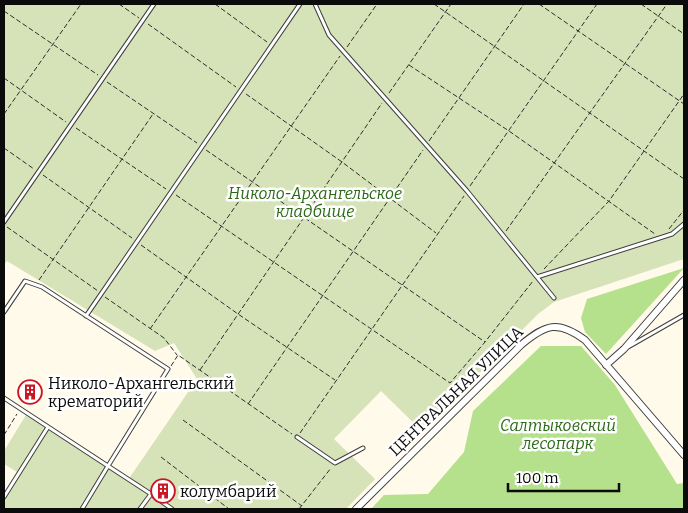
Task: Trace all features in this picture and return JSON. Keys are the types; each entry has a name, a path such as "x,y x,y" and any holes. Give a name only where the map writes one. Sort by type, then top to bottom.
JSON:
{"street":[{"path":"606,365 624,349 684,280"},
{"name":"ЦЕНТРАЛЬНАЯ УЛИЦА","path":"356,509 533,335 550,327 564,327 585,340 684,455"}],"lane":[{"path":"4,224 154,4"},
{"path":"86,316 300,4"},
{"path":"315,4 329,35 467,191 554,298"},
{"path":"536,278 672,234 684,224"},
{"path":"4,312 25,280 86,316 168,369 82,509"},
{"path":"624,349 684,315"},
{"path":"4,398 172,509"},
{"path":"4,497 48,427"},
{"path":"297,437 335,463 363,448"},
{"path":"140,509 151,494"}],"path":[{"path":"4,114 81,4"},
{"path":"119,4 342,162 437,234"},
{"path":"215,4 272,45"},
{"path":"150,328 377,4"},
{"path":"434,4 684,179"},
{"path":"200,371 384,99 451,4"},
{"path":"248,404 524,4"},
{"path":"539,4 684,104"},
{"path":"4,224 164,338 178,355 200,371 297,437 597,4"},
{"path":"641,4 684,34"},
{"path":"503,236 667,4"},
{"path":"4,11 485,342"},
{"path":"409,64 509,131 661,238 684,210"},
{"path":"4,78 450,383 536,278 609,201 684,94"},
{"path":"36,285 153,114"},
{"path":"4,148 238,314 336,380"},
{"path":"168,369 178,355"},
{"path":"4,436 20,409"},
{"path":"182,420 302,506"},
{"path":"161,457 229,509"},
{"path":"299,509 335,463"}],"green space":[{"name":"Николо-Архангельское кладбище","path":"4,4 684,4 684,259 554,302 538,314 422,431 381,391 334,439 375,479 346,509 4,509 4,493 17,472 4,464 4,451 26,415 128,480 197,379 174,343 155,351 7,261 4,264"},
{"path":"684,268 606,354 585,332 581,318 587,299"},
{"name":"Салтыковский лесопарк","path":"541,346 581,346 615,385 677,484 684,483 684,509 371,509 384,495 428,494 464,452 473,411"}],"place":[{"name":"Николо-Архангельский крематорий","path":"30,392"},
{"name":"колумбарий","path":"163,491"}]}
